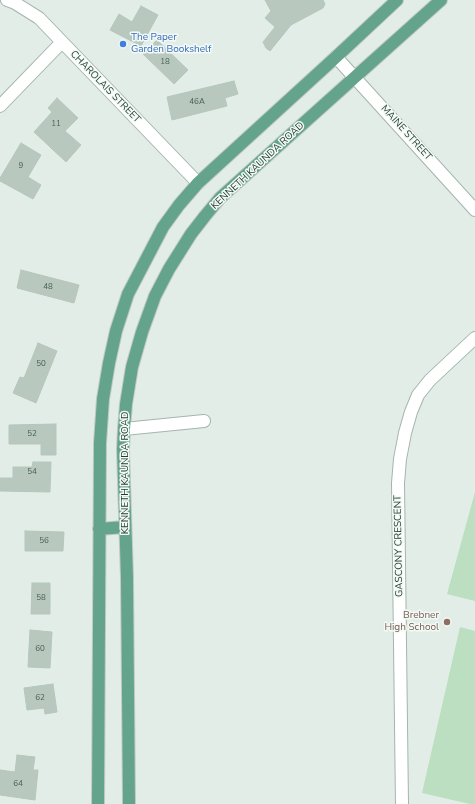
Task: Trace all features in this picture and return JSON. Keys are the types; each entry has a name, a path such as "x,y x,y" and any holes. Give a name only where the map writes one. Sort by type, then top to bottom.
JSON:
{"main road":[{"path":"98,804 100,444 103,399 108,363 116,331 128,294 163,227 198,182 397,0"},
{"name":"KENNETH KAUNDA ROAD","path":"129,804 127,586 123,448 126,404 132,366 155,296 169,269 191,234 220,198 441,0"},
{"path":"99,529 125,527"}],"street":[{"name":"CHAROLAIS STREET","path":"8,0 39,18 198,182"},
{"path":"0,106 62,42"},
{"name":"MAINE STREET","path":"336,57 475,210"},
{"name":"GASCONY CRESCENT","path":"402,804 398,483 400,459 405,433 418,395 430,380 475,338"},
{"path":"124,429 204,422"}],"green space":[{"path":"475,492 475,601 447,594"},
{"path":"460,627 475,631 475,804 422,793"}],"building":[{"path":"265,0 323,0 325,4 323,8 291,25 270,51 266,48 263,42 275,27 265,18 271,11"},
{"path":"141,6 158,15 141,46 110,30 119,14 132,22"},
{"path":"157,40 188,70 174,84 143,54"},
{"path":"234,81 238,94 225,98 227,106 172,120 167,97"},
{"path":"57,98 78,118 65,131 81,145 66,162 34,132 52,112 48,108"},
{"path":"21,143 41,155 28,177 41,185 33,199 0,181 0,178"},
{"path":"21,270 79,285 74,303 17,288"},
{"path":"38,343 57,351 36,403 13,393 20,377 24,378"},
{"path":"56,424 56,455 41,455 41,444 9,444 9,425"},
{"path":"33,462 51,462 50,492 0,491 0,478 13,478 13,467 32,467"},
{"path":"25,531 64,532 63,551 25,551"},
{"path":"32,583 50,583 50,614 31,614"},
{"path":"30,630 52,632 50,668 28,667"},
{"path":"53,684 57,712 45,714 44,708 27,710 24,688"},
{"path":"17,755 35,757 33,770 38,770 35,800 0,795 0,770 15,772"}],"place":[{"name":"The Paper Garden Bookshelf","path":"123,44"},
{"name":"Brebner High School","path":"447,622"}]}
